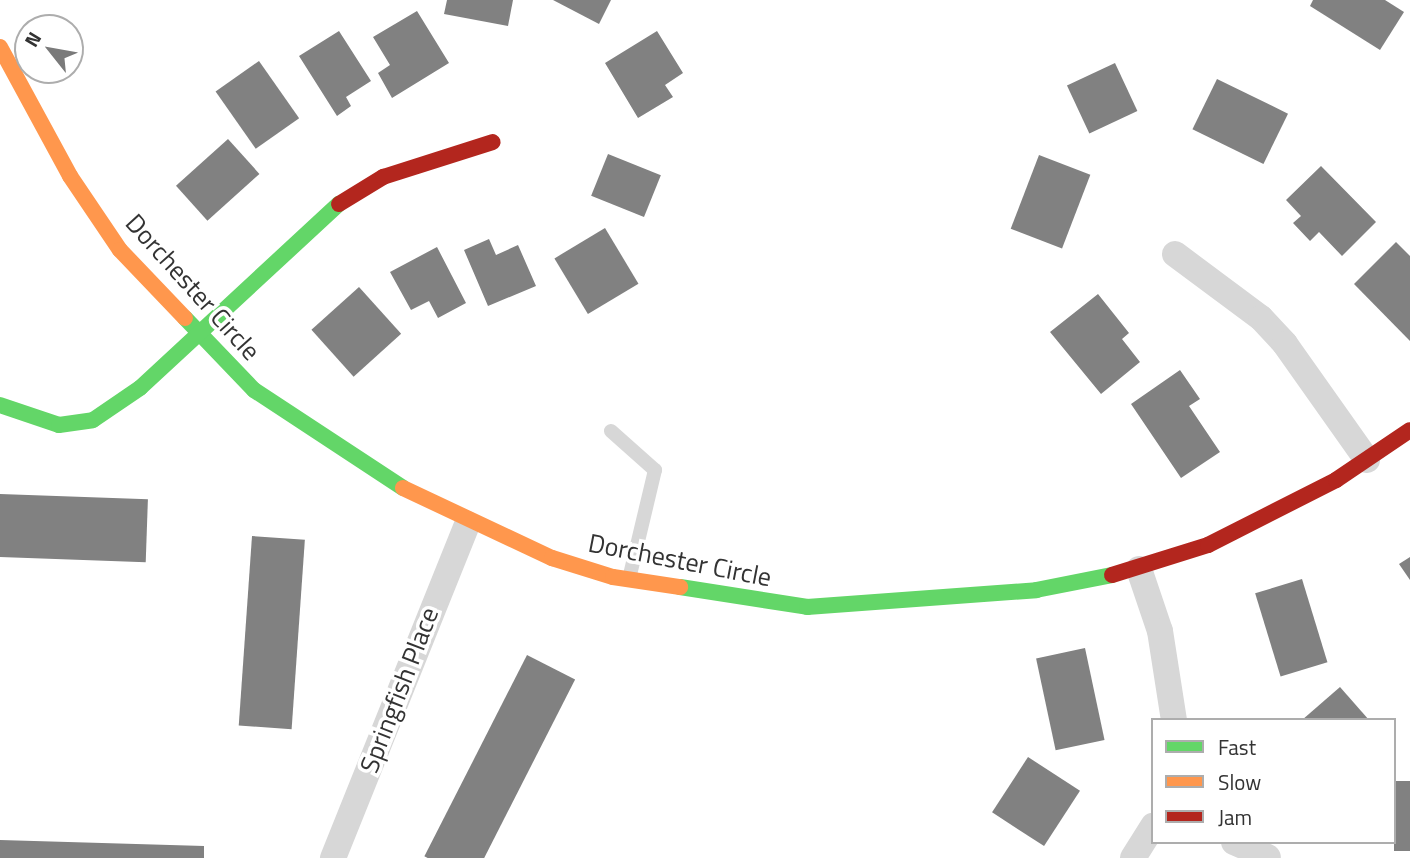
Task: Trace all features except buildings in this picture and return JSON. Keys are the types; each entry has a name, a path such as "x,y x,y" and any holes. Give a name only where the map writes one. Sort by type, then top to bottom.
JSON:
{"street":[{"name":"Dorchester Circle","path":"0,47 96,215 197,336 254,390 331,444 467,524 552,558 628,580 807,607 863,607 989,597 1139,569 1266,518 1367,460 1410,430"},
{"path":"0,405 40,422 77,426 140,388 197,336 301,231 353,194 383,177 493,142"},
{"path":"1175,254 1261,318 1285,344 1367,460"},
{"name":"Springfish Place","path":"333,858 467,524"},
{"path":"1139,569 1160,631 1174,718"},
{"path":"1133,858 1151,829"},
{"path":"1239,844 1268,857"}],"lane":[{"path":"611,430 655,470 628,580"}],"traffic: fast":[{"path":"0,405 59,425 93,420 140,388 339,204"},
{"path":"185,318 254,390 403,488"},
{"path":"680,587 807,607 1036,590 1112,575"}],"traffic: slow":[{"path":"0,47 70,176 120,250 185,318"},
{"path":"403,488 552,558 613,577 680,587"}],"traffic: jam":[{"path":"339,204 383,177 493,142"},
{"path":"1112,575 1208,545 1336,480 1410,430"}]}
